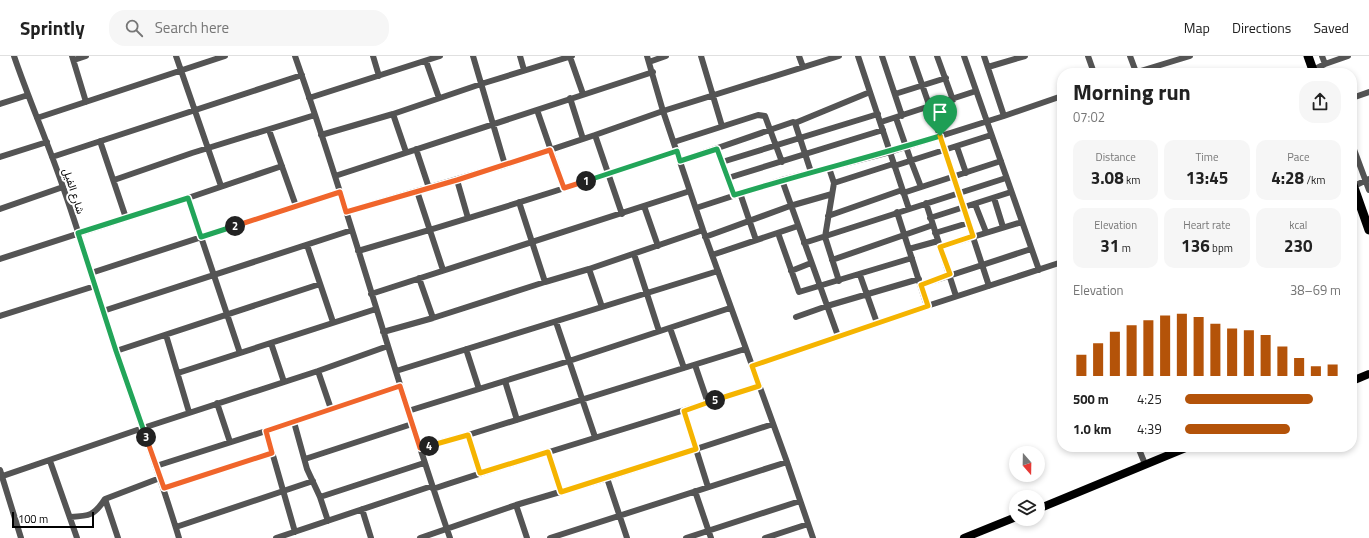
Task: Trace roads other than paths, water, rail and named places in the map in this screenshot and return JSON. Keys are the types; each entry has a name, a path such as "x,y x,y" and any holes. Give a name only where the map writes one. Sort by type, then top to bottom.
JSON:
{"highway":[{"path":"1308,56 1312,68"},
{"path":"1357,196 1369,230"}],"main road":[{"path":"1357,378 1369,374"},
{"path":"1045,506 1175,452"},
{"path":"964,538 1009,520"}],"street":[{"name":"شارع الفيل","path":"14,56 63,187 116,351 164,488 179,538"},
{"path":"86,56 73,58 86,102"},
{"path":"176,56 221,186"},
{"path":"37,118 225,56"},
{"path":"304,56 296,57 335,176 424,463 450,538"},
{"path":"373,56 379,76"},
{"path":"309,98 379,76 422,60 440,56"},
{"path":"473,56 505,165"},
{"path":"520,56 524,70"},
{"path":"321,135 393,114 481,84 571,56 584,94"},
{"path":"666,56 648,59 653,72 663,111 704,234 813,538"},
{"path":"701,56 722,126"},
{"path":"799,56 803,67"},
{"path":"346,212 505,165 663,111 839,56"},
{"path":"858,56 881,122 902,192 909,209"},
{"path":"882,56 895,94 910,161 921,187"},
{"path":"912,56 989,286"},
{"path":"945,56 938,57 953,100"},
{"path":"964,56 1039,270"},
{"path":"984,56 1004,116"},
{"path":"988,66 1025,56"},
{"path":"1088,56 1092,68"},
{"path":"1130,56 1134,68"},
{"path":"1151,68 1190,56"},
{"path":"1322,56 1325,64"},
{"path":"1318,68 1348,56"},
{"path":"422,60 439,98"},
{"path":"335,176 653,72"},
{"path":"52,157 302,75"},
{"path":"895,94 946,78"},
{"path":"881,122 953,100 976,91"},
{"path":"680,161 793,122 796,123 870,92"},
{"path":"1357,96 1369,92"},
{"path":"0,104 28,95"},
{"path":"570,98 583,139"},
{"path":"696,208 782,180 890,152 1057,98"},
{"path":"537,110 564,188"},
{"path":"393,114 406,152"},
{"path":"722,162 801,139 878,114"},
{"path":"114,180 315,115"},
{"path":"674,142 722,126 763,115 766,116 782,162"},
{"path":"796,123 811,172"},
{"path":"269,130 296,206"},
{"path":"728,178 883,130"},
{"path":"595,135 622,214"},
{"path":"834,183 945,151 991,135"},
{"path":"100,141 126,218"},
{"path":"0,157 47,142"},
{"path":"957,147 966,173"},
{"path":"416,149 429,188"},
{"path":"717,149 728,178 750,221 756,240"},
{"path":"358,250 468,218 677,151"},
{"path":"1357,156 1367,180 1369,190"},
{"path":"828,216 1001,161"},
{"path":"0,259 282,166"},
{"path":"829,168 834,183 825,237 839,281"},
{"path":"804,243 1006,178"},
{"path":"457,180 468,218"},
{"path":"782,180 819,287 838,336"},
{"path":"1357,183 1367,180"},
{"path":"0,209 63,187"},
{"path":"371,294 690,191"},
{"path":"91,273 340,192"},
{"path":"417,192 443,270"},
{"path":"930,218 1011,192"},
{"path":"383,332 434,318 658,246 750,221 790,206 832,194"},
{"path":"188,198 240,353"},
{"path":"994,198 1003,227"},
{"path":"519,202 545,282"},
{"path":"926,203 956,296"},
{"path":"975,204 986,232"},
{"path":"644,206 658,246"},
{"path":"897,212 928,306"},
{"path":"909,249 973,236 1022,222"},
{"path":"935,233 968,223"},
{"path":"832,260 933,225"},
{"path":"712,255 798,226"},
{"path":"103,311 352,230"},
{"path":"778,233 799,292 860,275 912,258"},
{"path":"307,245 334,322"},
{"path":"796,317 866,294 950,274 1031,249"},
{"path":"634,254 659,331"},
{"path":"791,271 811,263"},
{"path":"752,366 956,296 1057,264"},
{"path":"589,269 602,307"},
{"path":"396,371 718,271"},
{"path":"860,275 876,323"},
{"path":"419,278 434,318"},
{"path":"116,351 320,284"},
{"path":"0,316 95,286"},
{"path":"408,411 569,361 730,308"},
{"path":"178,373 376,309"},
{"path":"556,322 595,437"},
{"path":"670,328 684,368"},
{"path":"166,335 190,412"},
{"path":"271,343 284,382"},
{"path":"1,477 190,412 318,371 388,346"},
{"path":"466,349 479,389"},
{"path":"420,448 468,435 745,349"},
{"path":"695,365 708,403"},
{"path":"318,371 331,409"},
{"path":"505,381 517,420"},
{"path":"156,466 400,386"},
{"path":"276,538 362,509 684,411 759,386"},
{"path":"217,403 230,442"},
{"path":"684,411 708,486"},
{"path":"294,422 307,469 320,497 328,521"},
{"path":"304,459 412,424"},
{"path":"420,538 516,505 607,478 773,424"},
{"path":"266,431 295,532"},
{"path":"468,435 480,473"},
{"path":"548,452 561,492"},
{"path":"1140,452 1145,464"},
{"path":"164,488 272,453"},
{"path":"50,461 77,538"},
{"path":"550,538 708,486 787,462"},
{"path":"320,497 424,463"},
{"path":"0,470 1,477 22,538"},
{"path":"70,517 92,514 105,499 160,478"},
{"path":"607,478 627,538"},
{"path":"176,527 313,481"},
{"path":"695,491 711,538"},
{"path":"105,499 118,538"},
{"path":"686,538 800,501"},
{"path":"516,505 527,538"},
{"path":"362,509 371,538"},
{"path":"765,538 808,524"}]}
